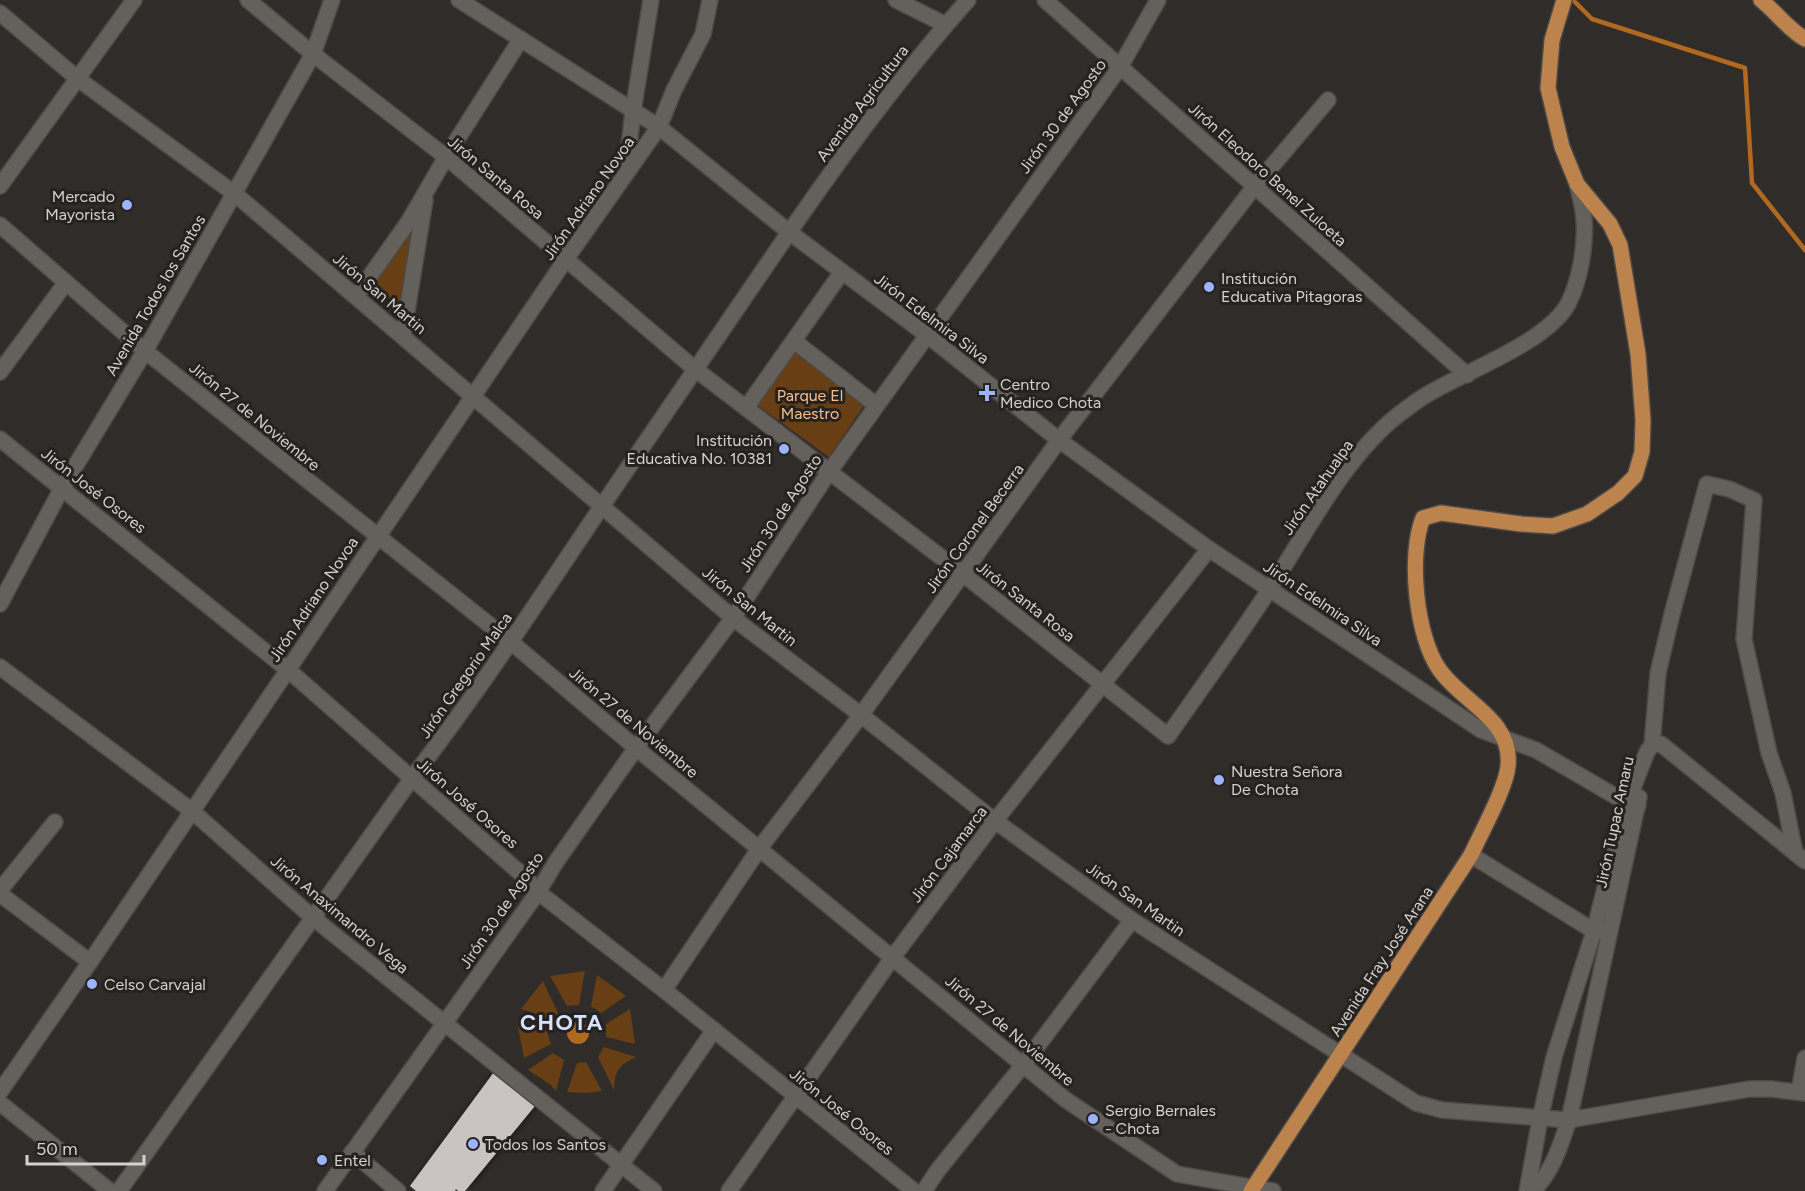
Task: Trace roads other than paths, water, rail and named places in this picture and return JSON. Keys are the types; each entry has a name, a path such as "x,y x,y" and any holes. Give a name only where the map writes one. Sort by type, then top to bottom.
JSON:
{"main road":[{"path":"1761,0 1776,12 1795,34 1805,39"},
{"path":"1505,738 1483,710 1460,692 1438,669 1423,633 1417,598 1415,563 1417,533 1423,518 1441,513 1521,524 1553,525 1587,514 1618,493 1635,476 1642,452 1638,354 1620,245 1610,224 1577,184 1562,147 1548,88 1552,40 1562,3"},
{"name":"Avenida Fray José Arana","path":"1252,1189 1471,855 1499,795 1508,766 1505,738"}],"street":[{"name":"Jirón Santa Rosa","path":"248,0 312,54 446,158 695,369 963,574 1168,736"},
{"name":"Avenida Todos los Santos","path":"0,604 62,488 145,351 312,54 332,0"},
{"name":"Jirón Edelmira Silva","path":"459,0 659,128 789,232 927,335 1059,440 1209,549 1481,730 1536,750 1632,804"},
{"path":"626,173 633,111 651,0"},
{"name":"Jirón Adriano Novoa","path":"0,1092 566,259 659,128 674,90 703,34 710,0"},
{"path":"896,0 946,25"},
{"name":"Avenida Agricultura","path":"789,232 855,140 968,0"},
{"name":"Jirón Eleodoro Benel Zuloeta","path":"1044,0 1467,375"},
{"name":"Jirón 30 de Agosto","path":"325,1191 538,892 556,862 636,748 733,618 829,471 1120,67 1158,0"},
{"path":"0,186 78,79 131,1"},
{"name":"Jirón San Martin","path":"0,13 78,79 235,194 733,618 995,821 1132,920 1416,1102 1442,1110 1569,1120 1749,1089 1802,1093"},
{"path":"356,296 409,221 521,39"},
{"name":"Jirón Coronel Becerra","path":"664,990 759,849 861,715 1059,440 1255,186 1328,100"},
{"name":"Jirón Atahualpa","path":"1168,736 1270,589 1345,472 1369,444 1396,417 1428,394 1467,375 1545,330 1567,305 1577,279 1583,249 1584,219 1577,184"},
{"path":"403,336 426,191"},
{"name":"Jirón 27 de Noviembre","path":"0,225 65,284 145,351 511,642 636,748 1066,1100 1177,1174 1273,1191"},
{"name":"Jirón Gregorio Malca","path":"119,1191 312,917 511,642 789,232"},
{"path":"746,408 842,272"},
{"path":"0,372 65,284"},
{"path":"794,341 876,405"},
{"name":"Jirón José Osores","path":"0,439 287,669 527,879 538,892 914,1191"},
{"name":"Jirón Tupac Amaru","path":"1527,1191 1554,1057 1601,932 1632,804 1650,748 1658,673 1707,484 1729,489 1754,500 1744,639 1769,753 1783,793 1800,857"},
{"name":"Jirón Cajamarca","path":"729,1191 894,957 995,821 1209,549"},
{"name":"Jirón Anaximandro Vega","path":"0,667 192,810 312,917 654,1191"},
{"path":"1650,748 1661,744 1800,857"},
{"path":"55,822 0,892 90,962"},
{"path":"1471,855 1601,932"},
{"path":"924,1191 938,1170 1024,1064 1132,920"},
{"name":"Jirón Tupac Amaru","path":"1533,1191 1544,1180 1557,1155 1569,1120 1594,1007 1601,932"},
{"path":"603,1191 714,1030"},
{"path":"1802,1093 1805,1058"},
{"path":"0,1103 110,1191"},
{"path":"352,1152 398,1191"}],"waterway":[{"path":"1573,0 1592,19 1745,68 1752,183 1805,250"}],"place":[{"name":"Mercado Mayorista","path":"127,205"},
{"name":"Institución Educativa Pitagoras","path":"1209,287"},
{"name":"Centro Medico Chota","path":"987,393"},
{"name":"Institución Educativa No. 10381","path":"784,449"},
{"name":"Nuestra Señora De Chota","path":"1219,780"},
{"name":"Celso Carvajal","path":"92,984"},
{"name":"Sergio Bernales - Chota","path":"1093,1119"},
{"name":"Todos los Santos","path":"473,1144"},
{"name":"Entel","path":"322,1160"}],"district":[{"name":"CHOTA","path":"562,1022"}],"park label":[{"name":"Parque El Maestro","path":"810,404"}]}
